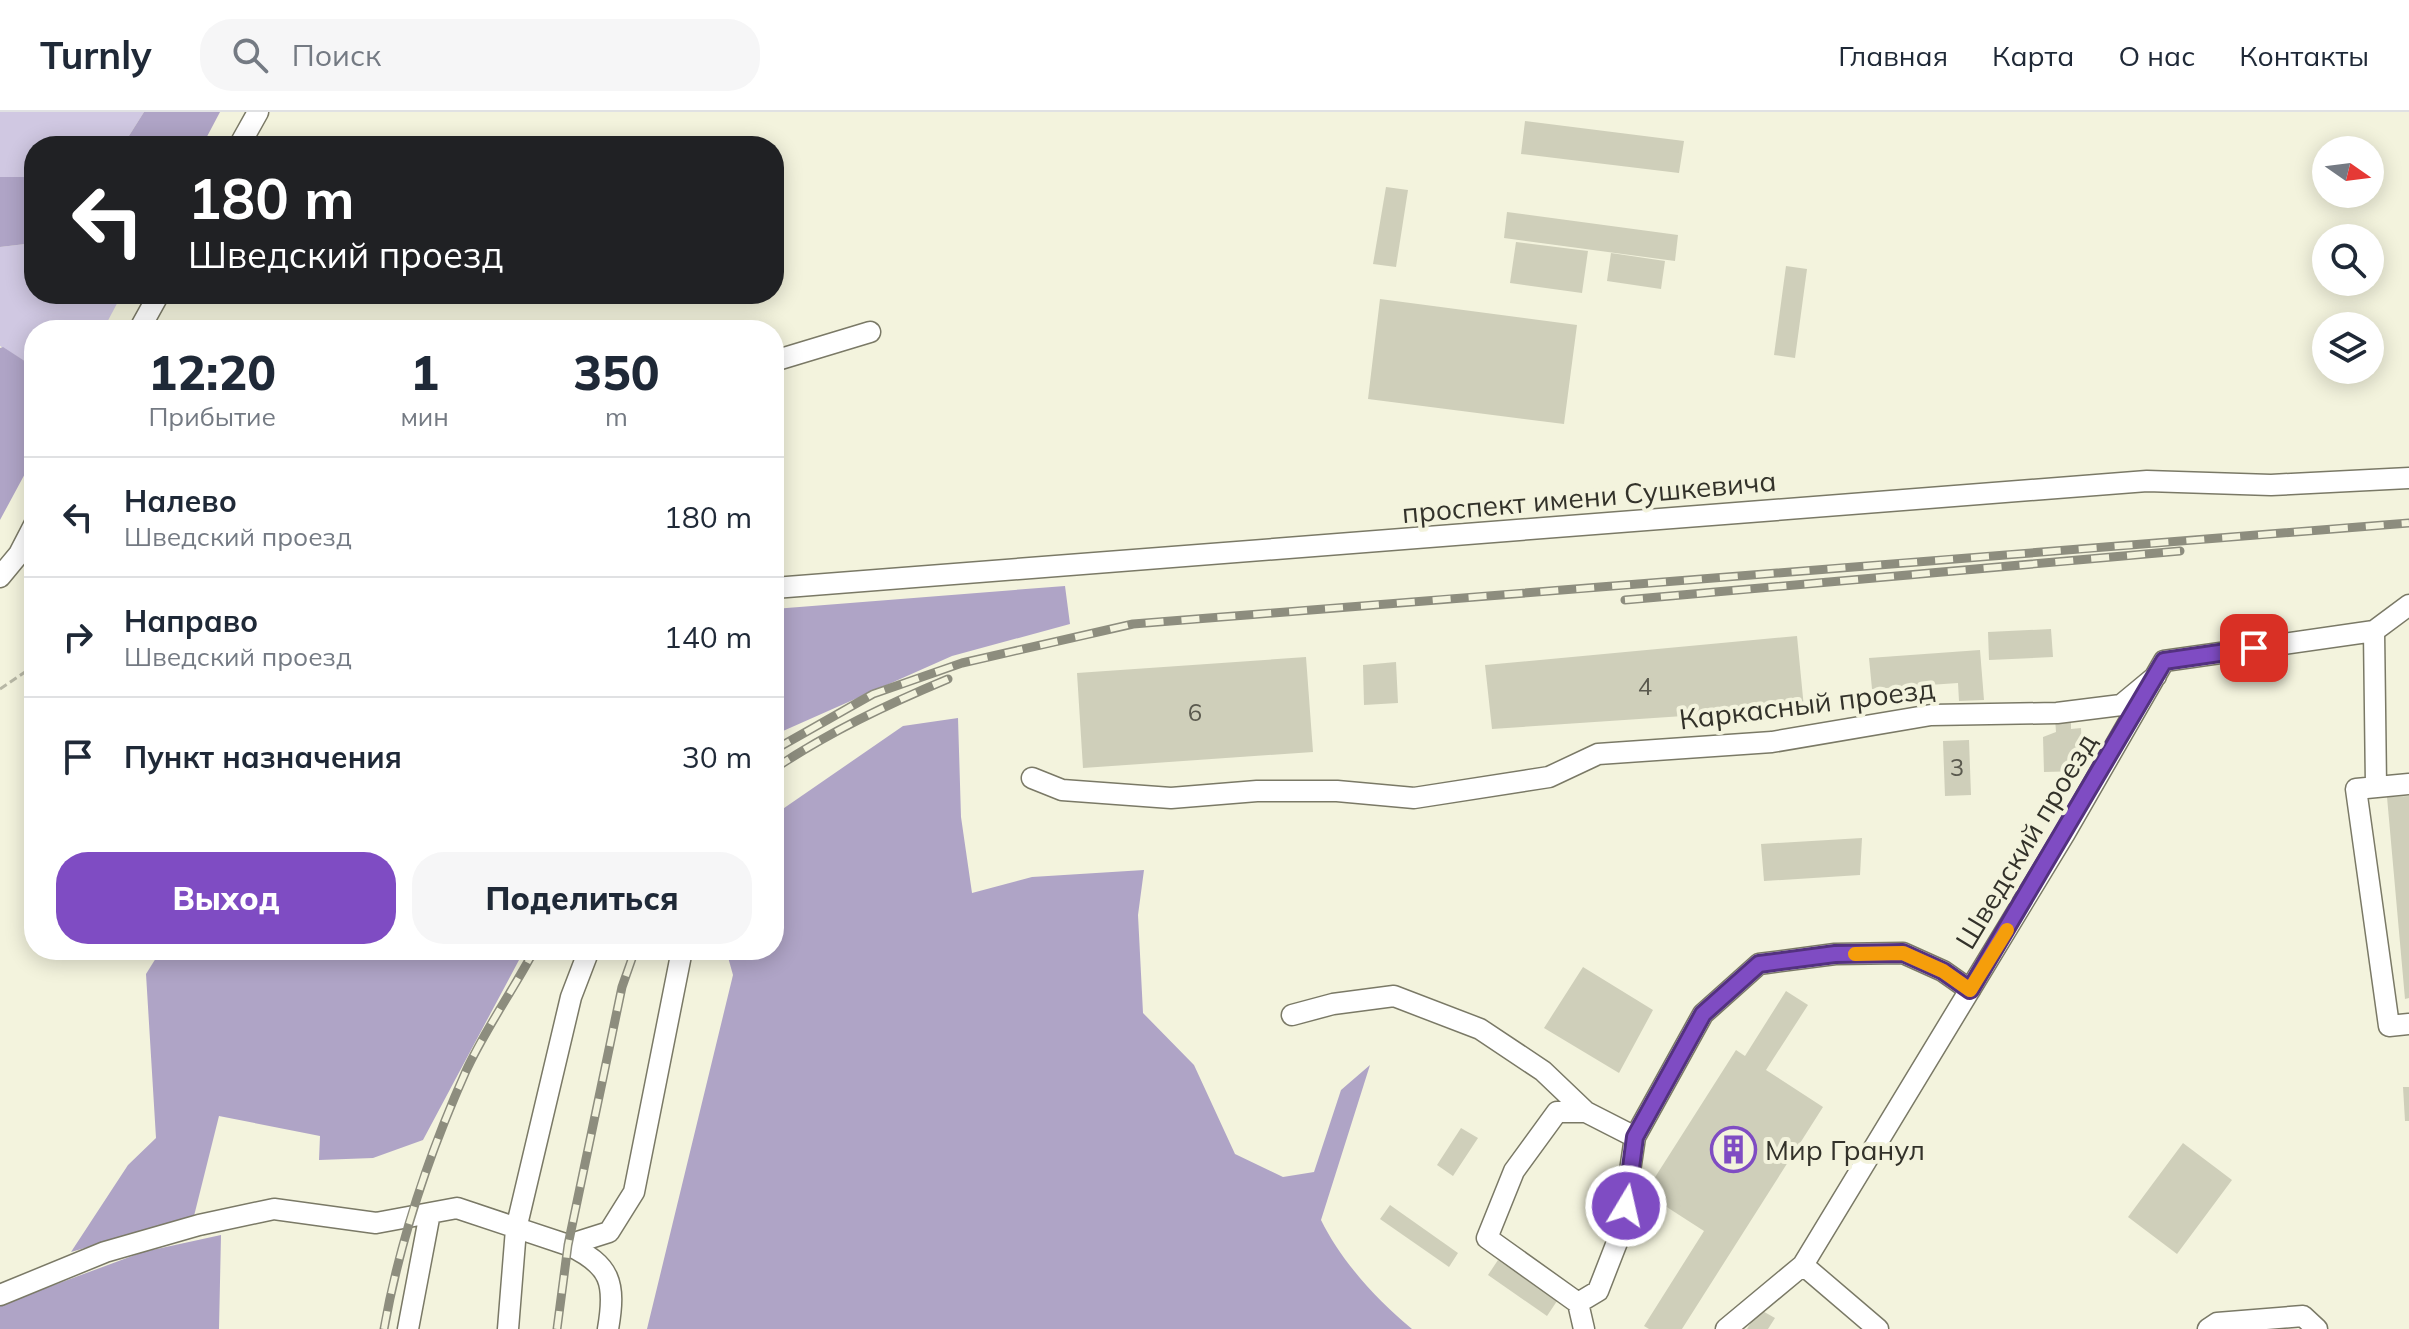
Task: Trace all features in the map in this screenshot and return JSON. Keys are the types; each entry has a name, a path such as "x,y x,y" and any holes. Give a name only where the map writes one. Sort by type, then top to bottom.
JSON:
{"street":[{"path":"245,136 258,112"},
{"path":"784,358 870,332"},
{"name":"проспект имени Сушкевича","path":"784,587 2147,481 2271,485 2409,478"},
{"path":"0,577 24,557"},
{"name":"Шведский проезд","path":"1726,1329 1803,1265 2164,661 2374,631 2409,605"},
{"path":"2374,631 2376,786"},
{"name":"Каркасный проезд","path":"1032,778 1062,790 1171,798 1257,791 1337,791 1414,798 1549,777 1598,754 1772,742 1931,715 2057,713 2121,705 2156,676"},
{"path":"2409,784 2356,789 2389,1026 2409,1024"},
{"path":"1578,1303 1598,1291 1621,1232 1635,1137 1703,1014 1759,964 1835,954 1903,953 1943,971 1970,990"},
{"path":"508,1329 516,1229 571,997 585,960"},
{"path":"568,1245 609,1232 634,1192 680,960"},
{"path":"1292,1015 1333,1004 1394,996 1480,1029 1543,1071 1586,1112 1635,1137"},
{"path":"1584,1329 1578,1303 1487,1238 1514,1171 1557,1112 1586,1112"},
{"path":"0,1295 105,1252 199,1225 274,1209 376,1223 457,1208 568,1245 595,1258 612,1282 608,1329"},
{"path":"408,1329 430,1213"},
{"path":"1803,1265 1878,1329"},
{"path":"2208,1329 2217,1323 2303,1316 2317,1329"}],"path":[{"path":"0,689 24,673"}],"shaded area":[{"path":"0,112 144,112 129,136 24,136 24,177 0,177"},
{"path":"144,112 220,112 207,136 129,136"},
{"path":"0,177 24,177 24,244 0,247"},
{"path":"24,244 24,304 117,304 108,320 24,320 24,361 0,346 0,247"},
{"path":"0,348 24,361 24,476 0,520"},
{"path":"1065,586 1070,624 952,656 784,731 784,608"},
{"path":"958,718 961,817 972,893 1032,877 1144,870 1138,915 1143,1013 1194,1065 1235,1154 1283,1177 1314,1172 1341,1090 1370,1065 1321,1220 1361,1279 1412,1329 647,1329 733,975 729,960 784,960 784,808 903,726"},
{"path":"155,960 519,960 423,1140 373,1158 319,1160 320,1136 219,1116 194,1216 71,1252 128,1165 156,1138 146,974"},
{"path":"221,1235 219,1329 0,1329 0,1305 143,1252"}],"building":[{"path":"1525,121 1684,141 1679,173 1521,154"},
{"path":"1386,187 1408,190 1396,267 1373,264"},
{"path":"1507,212 1678,235 1675,261 1504,238"},
{"path":"1516,242 1588,251 1582,293 1510,283"},
{"path":"1611,253 1665,261 1661,289 1607,281"},
{"path":"1786,266 1807,269 1795,358 1774,355"},
{"path":"1380,299 1577,325 1564,424 1368,399"},
{"path":"2051,629 2053,657 1989,660 1988,632"},
{"path":"1797,636 1804,708 1492,729 1485,665"},
{"path":"1980,650 1984,700 1959,701 1958,683 1872,689 1869,658"},
{"path":"1306,657 1313,752 1083,768 1077,673"},
{"path":"1396,662 1398,703 1364,705 1363,665"},
{"path":"2071,717 2071,729 2081,728 2083,771 2044,772 2043,737 2056,732 2055,718"},
{"path":"1969,740 1971,795 1945,796 1943,741"},
{"path":"2409,796 2409,998 2405,999 2387,797"},
{"path":"1862,838 1860,875 1764,881 1761,844"},
{"path":"1583,967 1653,1010 1619,1073 1544,1028"},
{"name":"Мир Гранул","path":"1786,991 1808,1005 1766,1070 1823,1107 1682,1329 1649,1329 1644,1326 1704,1231 1645,1193 1736,1050 1745,1056"},
{"path":"2403,1087 2409,1087 2409,1121 2405,1121"},
{"path":"1461,1128 1478,1138 1453,1176 1437,1165"},
{"path":"2183,1143 2232,1180 2177,1254 2128,1217"},
{"path":"1390,1205 1458,1253 1449,1267 1380,1219"},
{"path":"1498,1260 1557,1301 1547,1316 1488,1275"},
{"path":"1759,1309 1775,1318 1768,1329 1747,1329"}],"railway":[{"path":"784,744 873,694 962,663 1133,624 2409,523"},
{"path":"1625,600 2180,551"},
{"path":"784,763 858,720 948,679"},
{"path":"384,1329 407,1230 428,1165 473,1057 529,960"},
{"path":"557,1329 568,1245 622,987 631,960"}],"slow traffic":[{"path":"1855,954 1903,953 1943,971 1970,990 2007,930"}],"place":[{"name":"Мир Гранул","path":"1734,1150"}],"route":[{"path":"1626,1206 1635,1137 1703,1014 1759,964 1835,954 1903,953 1943,971 1970,990 2164,661 2254,648"}]}
